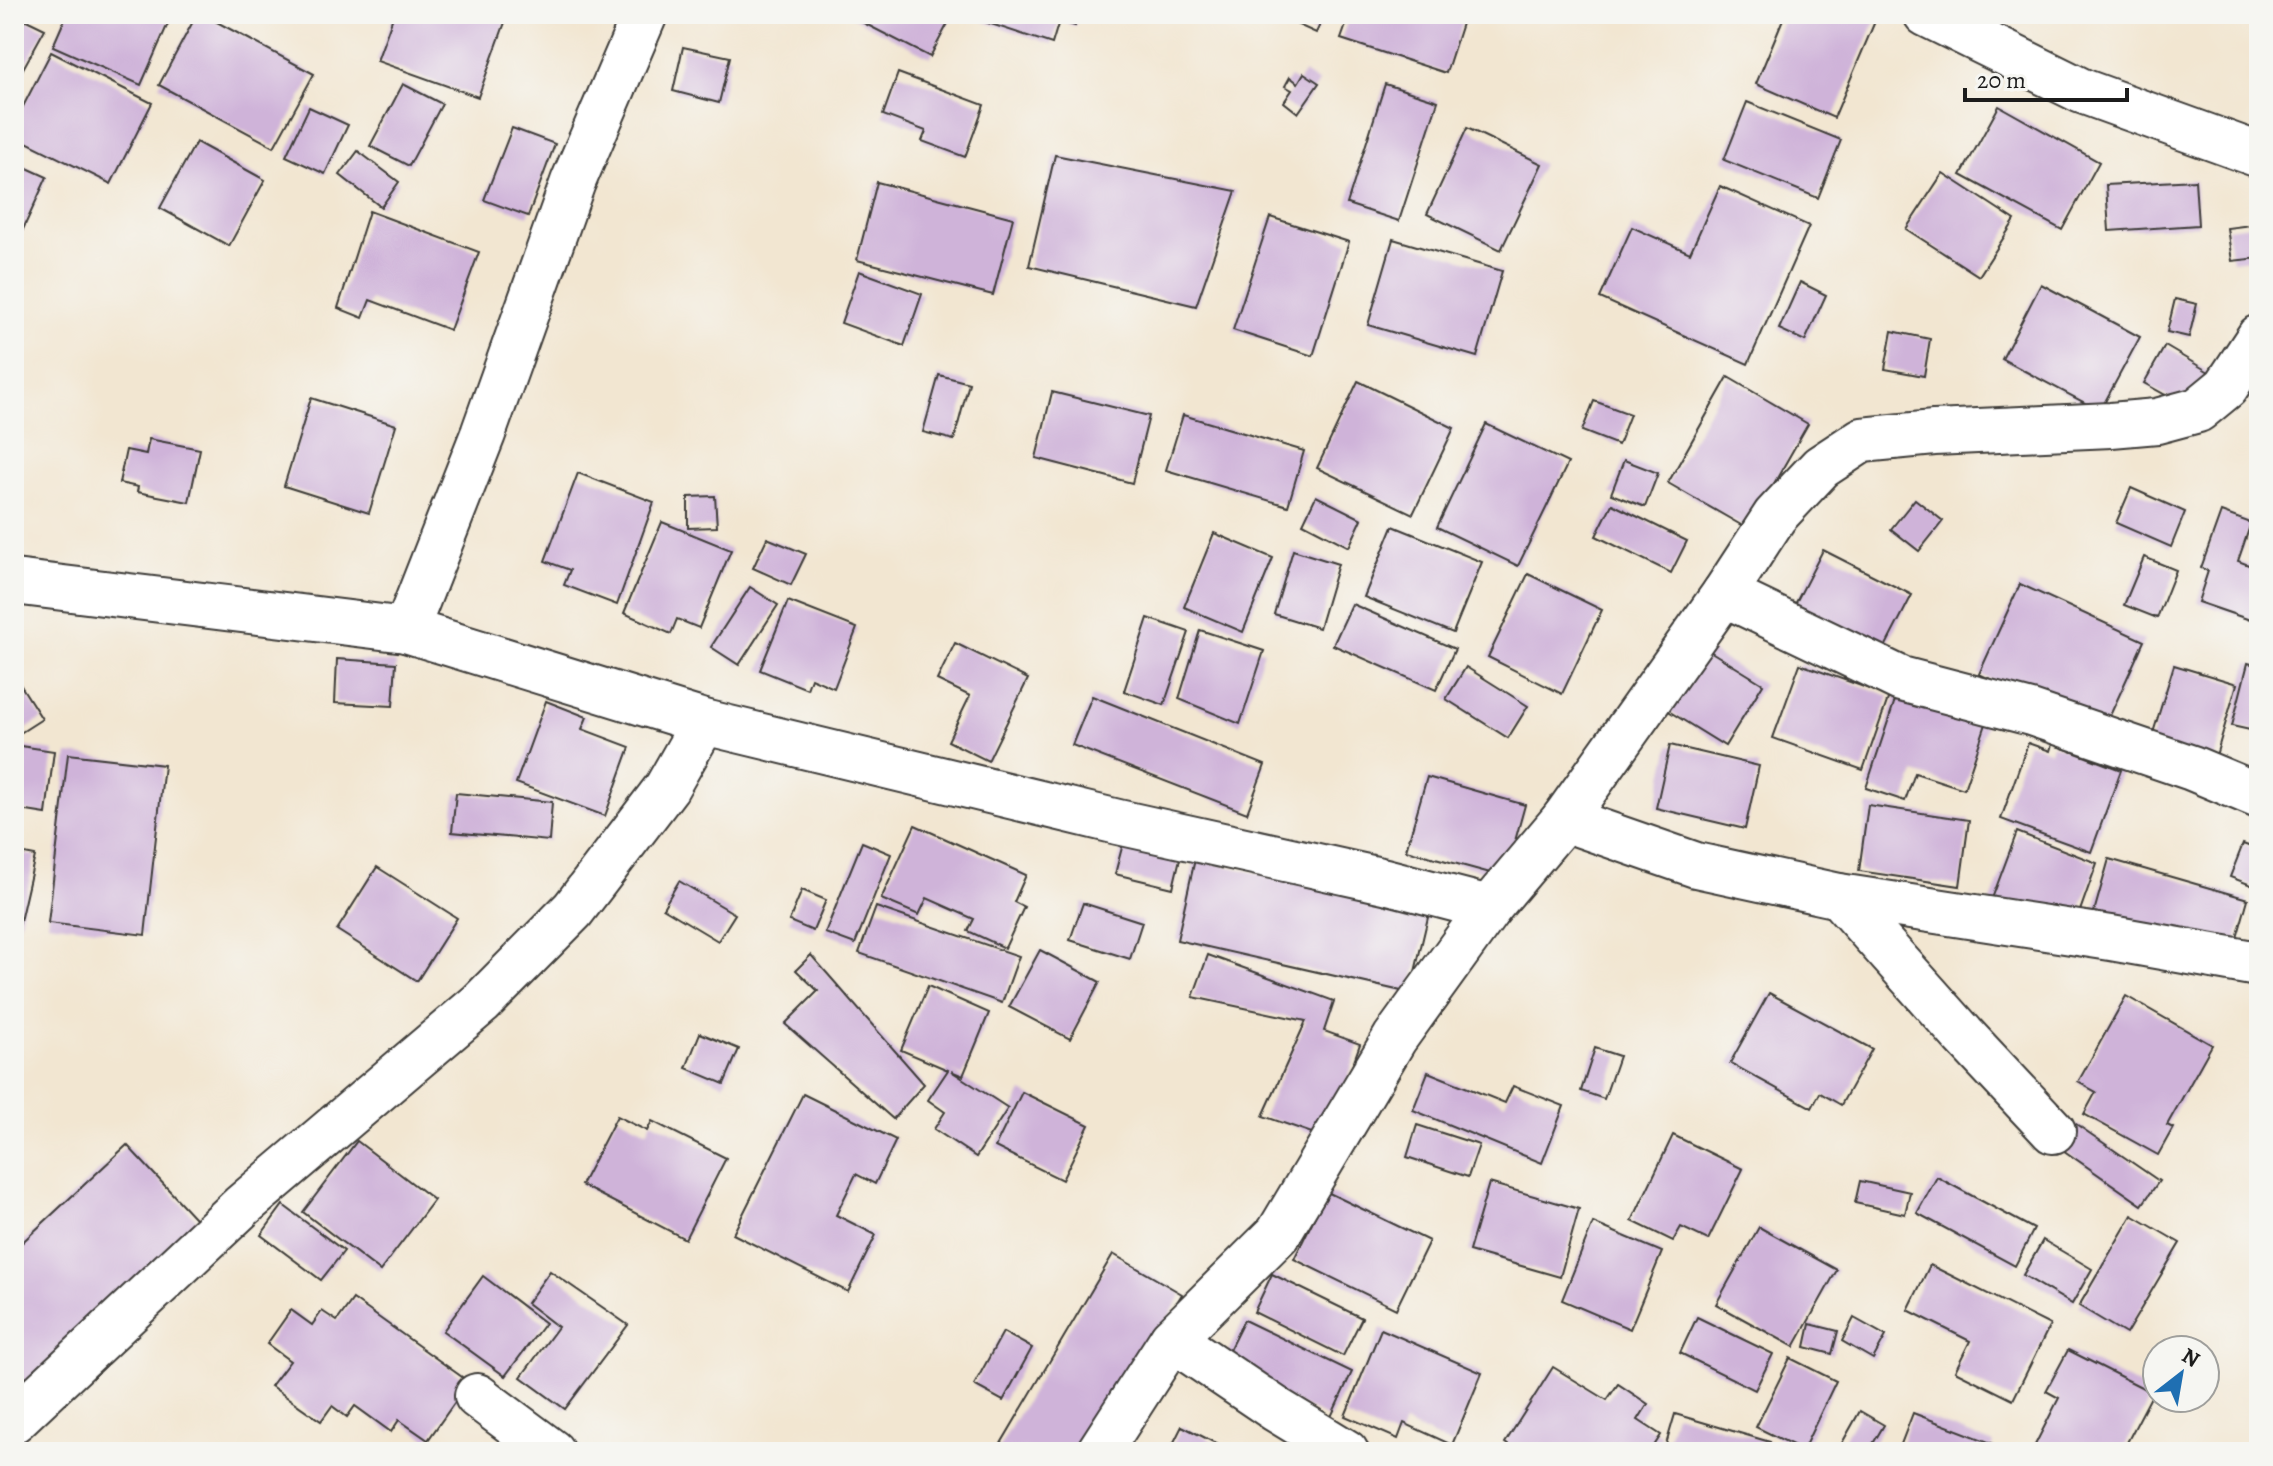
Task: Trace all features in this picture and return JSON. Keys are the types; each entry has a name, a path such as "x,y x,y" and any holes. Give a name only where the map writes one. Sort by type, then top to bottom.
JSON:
{"street":[{"path":"406,630 483,434 573,182 645,14"},
{"path":"1926,14 2082,91 2259,155"},
{"path":"1099,1452 1172,1339 1278,1234 1395,1038 1489,908 1564,819 1724,594 1775,516 1821,467 1862,440 1934,433 2111,425 2157,421 2185,414 2198,410 2226,387 2259,337"},
{"path":"14,582 406,630 704,722 1489,908"},
{"path":"1724,594 1901,679 2031,713 2192,768 2259,796"},
{"path":"14,1420 242,1206 481,1003 573,910 667,787 704,722"},
{"path":"1564,819 1696,865 1839,896 2258,964"},
{"path":"1839,896 2053,1131"},
{"path":"1172,1339 1346,1452"},
{"path":"477,1396 552,1452"}],"building":[{"path":"14,14 45,29 14,85"},
{"path":"67,14 158,14 170,19 141,85 53,46"},
{"path":"197,14 314,74 274,147 159,85"},
{"path":"394,14 508,14 478,97 377,61"},
{"path":"846,14 953,14 930,57"},
{"path":"984,14 1079,14 1075,26 1059,21 1052,44 982,21"},
{"path":"1274,14 1325,14 1316,33"},
{"path":"1350,14 1465,14 1446,73 1341,39"},
{"path":"1785,14 1864,14 1876,19 1834,118 1756,84"},
{"path":"683,47 730,57 719,103 673,91"},
{"path":"51,52 152,103 111,184 14,136 14,124"},
{"path":"898,73 984,105 965,157 922,141 926,131 883,115"},
{"path":"1304,73 1319,83 1298,113 1284,102 1292,90 1285,86 1290,77 1298,83"},
{"path":"403,84 442,104 409,166 370,146"},
{"path":"1385,84 1438,101 1399,221 1347,204"},
{"path":"1747,102 1841,140 1818,198 1724,160"},
{"path":"1999,106 2099,162 2062,230 1961,175"},
{"path":"309,107 348,125 325,174 286,156"},
{"path":"512,128 555,144 528,216 484,200"},
{"path":"1467,128 1542,164 1501,250 1427,214"},
{"path":"196,142 265,180 229,246 160,208"},
{"path":"358,151 399,182 381,207 340,175"},
{"path":"1055,155 1236,191 1196,306 1029,266"},
{"path":"14,162 47,177 20,236 14,233"},
{"path":"1943,173 2015,220 1979,276 1906,229"},
{"path":"2195,180 2198,225 2109,231 2106,185"},
{"path":"877,182 1013,218 993,295 857,260"},
{"path":"1720,186 1809,226 1748,364 1600,298 1632,227 1690,253"},
{"path":"369,211 479,252 450,330 370,300 363,318 338,308"},
{"path":"1270,217 1349,242 1313,356 1233,330"},
{"path":"2259,224 2259,258 2232,261 2227,228"},
{"path":"1393,239 1502,271 1477,357 1368,325"},
{"path":"859,271 922,294 904,346 841,323"},
{"path":"1800,282 1826,295 1805,341 1779,329"},
{"path":"2041,284 2140,337 2100,411 2002,359"},
{"path":"2175,299 2197,304 2189,337 2167,332"},
{"path":"1892,331 1930,339 1924,376 1885,369"},
{"path":"2165,346 2209,372 2189,408 2144,383"},
{"path":"939,375 969,383 954,440 923,432"},
{"path":"1728,377 1808,424 1748,529 1668,483"},
{"path":"1358,381 1454,428 1413,514 1317,468"},
{"path":"1052,392 1149,416 1132,483 1036,458"},
{"path":"311,398 396,425 369,513 284,486"},
{"path":"1594,401 1630,414 1618,445 1582,431"},
{"path":"1183,415 1304,451 1288,506 1166,470"},
{"path":"1486,424 1568,463 1518,566 1437,527"},
{"path":"149,439 200,449 189,502 137,492 138,487 119,483 126,450 146,454"},
{"path":"1624,460 1658,473 1645,507 1611,494"},
{"path":"578,473 654,502 617,605 564,585 570,570 545,561"},
{"path":"2131,488 2185,512 2171,547 2116,523"},
{"path":"715,496 717,527 688,528 688,497"},
{"path":"1316,496 1362,519 1349,547 1303,523"},
{"path":"1915,499 1943,521 1919,551 1891,529"},
{"path":"1612,504 1687,541 1671,573 1596,536"},
{"path":"2221,512 2251,523 2238,561 2259,569 2259,623 2198,602 2208,571 2201,568"},
{"path":"662,522 731,550 699,628 677,619 671,634 624,613"},
{"path":"1393,526 1482,562 1453,633 1364,597"},
{"path":"1214,533 1273,558 1243,632 1184,607"},
{"path":"767,538 806,554 791,585 753,568"},
{"path":"1293,550 1338,564 1319,628 1274,614"},
{"path":"1823,550 1912,595 1879,659 1790,614"},
{"path":"2144,557 2176,570 2157,618 2124,605"},
{"path":"1528,574 1602,610 1562,694 1488,657"},
{"path":"2020,584 2144,641 2103,731 1979,674"},
{"path":"750,587 778,605 739,665 711,647"},
{"path":"788,601 857,628 834,688 811,678 807,689 760,670"},
{"path":"1352,604 1455,649 1436,690 1333,645"},
{"path":"1148,618 1189,632 1164,705 1124,691"},
{"path":"1200,630 1264,651 1240,724 1179,699"},
{"path":"955,643 1028,679 988,761 948,741 970,696 937,680"},
{"path":"1700,645 1763,684 1725,746 1662,707"},
{"path":"337,659 396,663 393,706 335,703"},
{"path":"2248,663 2259,666 2259,732 2232,726"},
{"path":"1800,664 1889,696 1863,770 1773,738"},
{"path":"2174,665 2237,684 2213,766 2149,746"},
{"path":"1466,667 1528,706 1508,738 1446,699"},
{"path":"18,681 42,719 14,737 14,684"},
{"path":"1899,688 1988,718 1964,789 1915,773 1905,801 1866,788"},
{"path":"1092,696 1265,765 1247,813 1072,745"},
{"path":"546,701 587,717 582,729 630,747 605,816 516,783"},
{"path":"2028,743 2050,751 2052,744 2121,770 2091,852 2001,819"},
{"path":"14,745 54,751 46,814 14,809"},
{"path":"1670,745 1759,766 1745,829 1656,808"},
{"path":"68,754 164,765 145,935 48,923"},
{"path":"1427,777 1525,805 1505,877 1406,850"},
{"path":"456,793 552,802 549,841 452,832"},
{"path":"1868,805 1969,820 1960,886 1859,871"},
{"path":"915,825 1026,875 1014,902 1024,907 1005,948 968,931 974,919 927,898 919,915 881,899"},
{"path":"2017,832 2097,863 2076,922 1990,904"},
{"path":"1125,836 1182,850 1173,888 1115,874"},
{"path":"862,842 891,854 855,944 825,933"},
{"path":"2243,844 2259,850 2259,888 2230,877"},
{"path":"14,852 35,856 18,930 14,929"},
{"path":"1195,859 1429,913 1410,993 1177,940"},
{"path":"2109,859 2248,899 2233,952 2094,912"},
{"path":"377,867 457,918 417,981 337,930"},
{"path":"679,881 735,914 718,941 663,908"},
{"path":"802,890 826,900 813,931 789,921"},
{"path":"1083,903 1142,922 1130,959 1070,940"},
{"path":"876,907 1019,956 1002,1003 859,953"},
{"path":"1040,950 1100,982 1070,1039 1009,1007"},
{"path":"811,955 924,1084 893,1119 785,1024 818,991 796,970"},
{"path":"1208,955 1334,1001 1324,1031 1360,1044 1326,1138 1263,1116 1306,1021 1193,997"},
{"path":"928,986 989,1013 963,1076 951,1071 1008,1108 976,1157 934,1129 945,1112 928,1100 948,1070 901,1050"},
{"path":"1769,993 1872,1049 1841,1105 1820,1093 1812,1108 1730,1063"},
{"path":"2126,996 2212,1045 2167,1125 2173,1128 2158,1155 2084,1114 2096,1092 2078,1082"},
{"path":"700,1033 739,1049 724,1084 686,1068"},
{"path":"1595,1048 1619,1056 1604,1099 1581,1091"},
{"path":"1428,1072 1505,1103 1513,1086 1564,1106 1542,1163 1413,1110"},
{"path":"1022,1092 1089,1125 1062,1180 995,1147"},
{"path":"803,1094 896,1140 875,1184 856,1174 836,1215 876,1235 848,1292 733,1234"},
{"path":"617,1116 647,1131 652,1121 726,1158 685,1239 581,1185"},
{"path":"2076,1124 2159,1181 2142,1205 2060,1148"},
{"path":"1417,1125 1479,1145 1468,1177 1407,1157"},
{"path":"1673,1135 1743,1169 1708,1240 1681,1227 1673,1241 1632,1221"},
{"path":"357,1141 434,1200 380,1271 303,1212"},
{"path":"127,1145 208,1232 14,1412 14,1250"},
{"path":"1937,1177 2034,1229 2015,1266 1917,1213"},
{"path":"1860,1181 1910,1192 1905,1214 1855,1203"},
{"path":"1489,1183 1579,1209 1560,1277 1469,1251"},
{"path":"1327,1192 1429,1241 1396,1309 1294,1259"},
{"path":"283,1205 344,1251 321,1280 261,1235"},
{"path":"2132,1215 2180,1243 2126,1334 2079,1306"},
{"path":"1593,1223 1662,1252 1630,1329 1562,1300"},
{"path":"1759,1227 1837,1270 1794,1347 1716,1304"},
{"path":"2043,1240 2092,1269 2072,1304 2023,1275"},
{"path":"1113,1254 1182,1294 1089,1452 996,1452"},
{"path":"1930,1265 2050,1325 2013,1400 1955,1371 1970,1341 1908,1310"},
{"path":"550,1271 628,1325 565,1409 521,1377 558,1327 527,1303"},
{"path":"1272,1274 1362,1318 1343,1356 1254,1312"},
{"path":"483,1276 545,1323 505,1376 443,1331"},
{"path":"353,1299 469,1382 428,1440 399,1420 391,1432 355,1406 347,1417 332,1406 321,1421 271,1386 290,1361 267,1344 291,1310 312,1325 322,1311 337,1321"},
{"path":"1697,1317 1773,1354 1755,1390 1680,1353"},
{"path":"1854,1318 1886,1336 1873,1359 1842,1341"},
{"path":"1244,1320 1352,1372 1330,1419 1221,1366"},
{"path":"1810,1324 1838,1331 1832,1354 1805,1347"},
{"path":"1381,1329 1482,1373 1452,1445 1404,1423 1398,1439 1345,1416"},
{"path":"1003,1332 1032,1348 1003,1401 974,1385"},
{"path":"2068,1350 2141,1387 2142,1414 2122,1452 2049,1452 2035,1445 2059,1398 2046,1391"},
{"path":"1790,1358 1836,1381 1803,1450 1756,1427"},
{"path":"1553,1367 1607,1400 1618,1384 1648,1404 1638,1420 1661,1435 1650,1452 1518,1452 1505,1443"},
{"path":"1860,1411 1884,1425 1868,1452 1837,1452"},
{"path":"1913,1413 1994,1444 1991,1452 1898,1452"},
{"path":"1675,1414 1770,1442 1767,1452 1680,1452 1665,1448"},
{"path":"1182,1426 1233,1452 1169,1452"}]}
